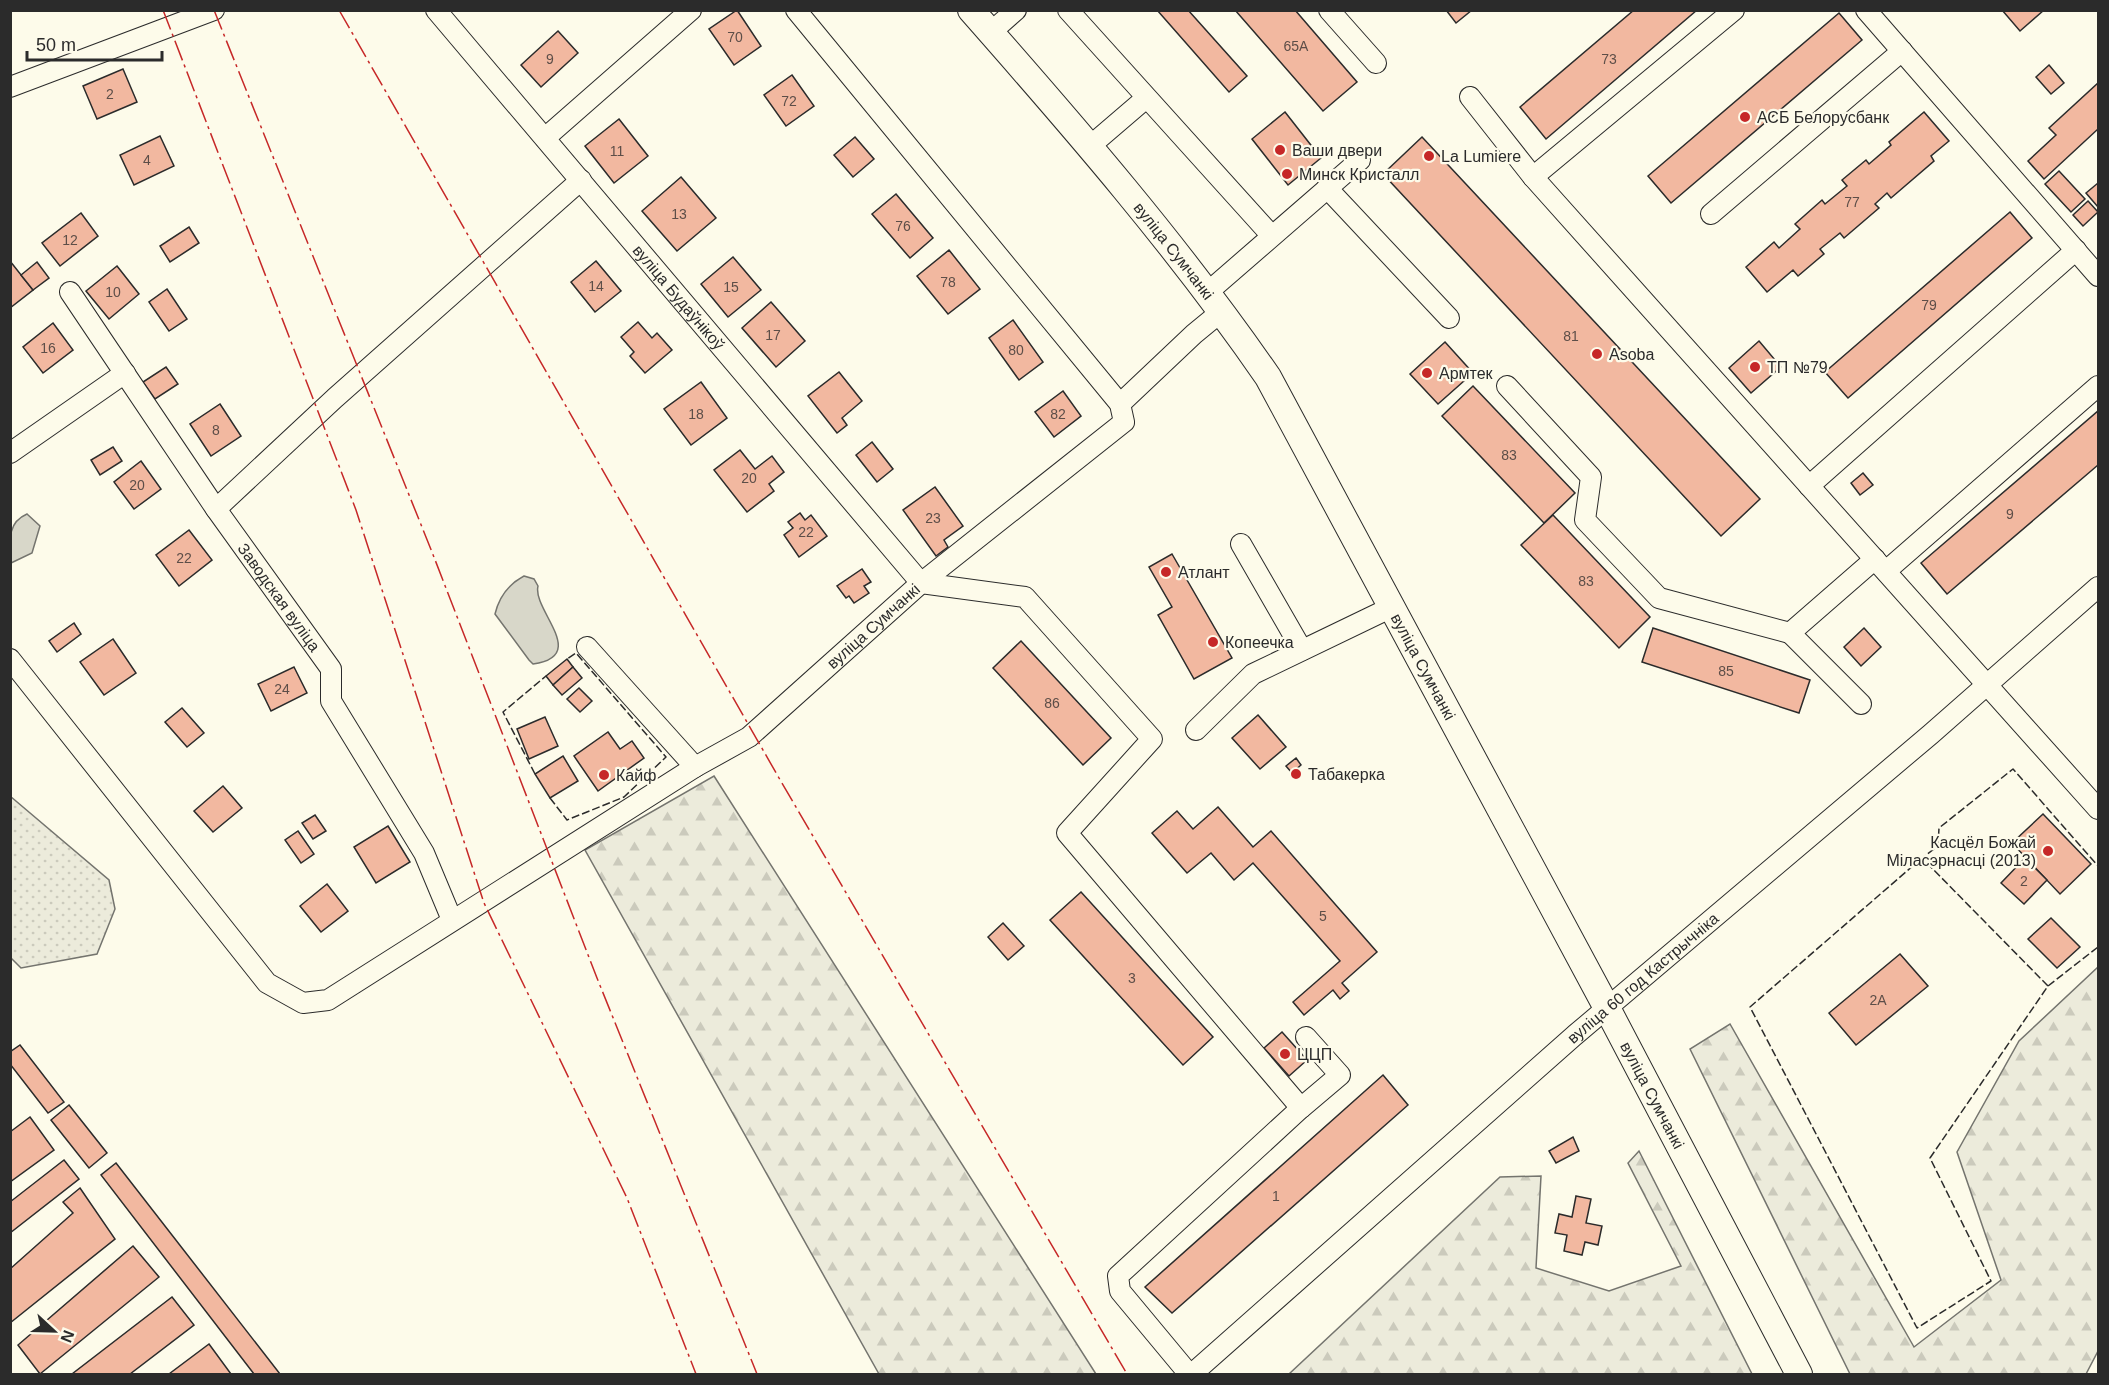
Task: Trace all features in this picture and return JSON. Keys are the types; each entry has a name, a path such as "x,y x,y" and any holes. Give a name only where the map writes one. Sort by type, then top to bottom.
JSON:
{"main road":[{"name":"вуліца Сумчанкі","path":"971,10 1089,147 1215,301 1268,377 1607,1008 1799,1374"}],"street":[{"path":"10,87 214,10"},
{"name":"вуліца Будаўнікоў","path":"436,10 921,584"},
{"path":"545,138 691,10"},
{"path":"796,10 1120,404 1194,334 1215,301 1271,235 1360,160"},
{"path":"990,33 1016,10"},
{"path":"1068,10 1145,99 1271,235"},
{"path":"1329,10 1376,63"},
{"path":"1533,177 1734,10"},
{"path":"1866,10 2098,276"},
{"path":"1711,214 1902,51"},
{"path":"1470,97 1533,177 2098,809"},
{"path":"1089,147 1145,99"},
{"path":"216,509 335,398 581,180"},
{"path":"1327,188 1449,318"},
{"path":"1809,486 2076,250"},
{"name":"Заводская вуліца","path":"70,292 216,509 331,669 331,701 424,853 452,921"},
{"path":"10,453 125,374"},
{"path":"1507,386 1591,477 1585,520 1659,598 1790,633 1861,704"},
{"path":"1790,633 1880,565 2098,386"},
{"name":"вуліца Сумчанкі","path":"10,659 267,983 303,1003 328,1000 695,767 749,737 921,584 1124,422 1120,404"},
{"path":"1241,544 1302,650"},
{"path":"921,584 1025,597 1152,739 1067,833 1301,1108"},
{"name":"вуліца 60 год Кастрычніка","path":"1190,1374 1607,1008 1931,734 2098,586"},
{"path":"1196,730 1253,674 1392,607"},
{"path":"586,647 695,767"},
{"path":"1190,1374 1120,1292 1118,1276 1340,1075 1306,1037"}],"green space":[{"path":"714,776 1096,1374 879,1374 585,850"},
{"path":"10,796 109,880 115,909 97,954 21,968 11,958"},
{"path":"2098,967 2098,1351 2086,1374 1850,1374 1690,1049 1730,1024 1914,1347 2001,1280 1957,1152 2019,1041"},
{"path":"1639,1151 1752,1374 1289,1374 1500,1177 1541,1176 1536,1268 1609,1291 1681,1266 1628,1163"}],"shaded area":[{"path":"27,514 40,526 32,553 11,563 12,528 20,518"},
{"path":"524,576 534,579 538,586 538,596 558,642 557,652 549,659 533,664 495,614 505,592"}],"building":[{"path":"737,10 761,46 734,65 709,29"},
{"path":"1157,10 1188,10 1247,76 1229,92"},
{"path":"1235,10 1295,10 1357,82 1323,111"},
{"path":"1446,10 1472,10 1456,23"},
{"path":"1634,10 1697,10 1546,139 1520,107"},
{"path":"2002,10 2044,10 2020,31"},
{"name":"АСБ Белорусбанк","path":"1839,13 1862,40 1671,203 1648,176"},
{"path":"558,31 578,53 541,87 521,65"},
{"path":"2049,65 2064,83 2051,94 2036,77"},
{"path":"123,69 137,102 97,119 83,86"},
{"path":"792,75 814,106 786,126 764,95"},
{"path":"2098,83 2098,129 2044,179 2028,161 2056,135 2049,128"},
{"path":"1285,112 1321,158 1288,185 1252,139"},
{"path":"1924,112 1949,141 1931,156 1934,161 1891,198 1887,193 1875,204 1879,208 1844,238 1840,233 1820,249 1824,254 1798,276 1793,270 1767,292 1746,267 1774,242 1779,248 1800,229 1795,224 1822,200 1825,204 1847,186 1842,180 1866,160 1869,164 1891,145 1889,142"},
{"path":"619,119 648,156 614,183 585,146"},
{"path":"160,136 174,166 134,185 120,155"},
{"path":"855,137 874,159 853,177 834,155"},
{"path":"1422,137 1760,499 1721,536 1383,174"},
{"path":"2059,171 2085,199 2071,212 2045,184"},
{"path":"681,177 716,218 677,251 642,211"},
{"path":"2098,183 2098,207 2086,193"},
{"path":"896,194 933,238 910,258 872,214"},
{"path":"2088,201 2098,212 2083,226 2073,215"},
{"path":"2010,212 2032,238 1848,398 1825,372"},
{"path":"81,213 98,236 60,266 42,243"},
{"path":"189,227 199,243 170,262 160,246"},
{"path":"949,250 980,289 948,314 917,276"},
{"path":"733,257 761,290 728,317 701,284"},
{"path":"10,261 33,290 10,308"},
{"path":"596,261 621,291 595,312 571,282"},
{"path":"37,262 49,278 33,290 21,275"},
{"path":"117,266 139,294 109,319 86,291"},
{"path":"167,289 187,319 169,331 149,302"},
{"path":"771,302 805,341 776,367 742,328"},
{"path":"1013,320 1043,362 1019,380 989,338"},
{"path":"638,322 652,338 657,333 672,350 645,373 630,356 634,352 621,337"},
{"path":"53,323 73,350 43,373 23,347"},
{"name":"ТП №79","path":"1759,341 1781,367 1751,393 1729,368"},
{"path":"1445,342 1473,373 1438,404 1410,374"},
{"path":"166,367 178,384 155,399 143,382"},
{"path":"839,372 862,401 842,418 847,425 837,433 808,396"},
{"path":"701,382 727,418 691,445 664,409"},
{"path":"1473,386 1575,493 1544,523 1442,416"},
{"path":"1063,391 1081,416 1054,437 1035,412"},
{"path":"220,404 241,436 211,456 190,424"},
{"path":"2098,411 2098,465 1947,594 1921,563"},
{"path":"872,442 893,469 877,482 856,455"},
{"path":"113,447 122,461 100,475 91,460"},
{"path":"740,450 755,469 772,456 784,472 769,484 774,491 747,512 714,470"},
{"path":"141,461 161,489 134,509 114,482"},
{"path":"1863,473 1873,485 1860,495 1851,483"},
{"path":"935,487 963,526 944,540 948,547 936,556 903,510"},
{"path":"800,513 805,520 811,515 827,536 799,557 784,535 793,528 788,522"},
{"path":"1553,515 1650,617 1619,648 1521,545"},
{"path":"189,530 212,560 179,586 156,555"},
{"path":"1172,554 1232,658 1194,679 1158,615 1172,607 1149,567"},
{"path":"862,569 871,582 864,586 869,593 854,603 849,596 846,598 837,586"},
{"path":"74,623 81,634 57,652 49,641"},
{"path":"1653,628 1810,680 1799,713 1642,662"},
{"path":"1864,628 1881,647 1861,666 1844,647"},
{"path":"113,639 136,673 104,695 80,662"},
{"path":"1021,641 1111,738 1083,765 993,668"},
{"path":"567,659 573,667 553,685 546,676"},
{"path":"294,667 307,693 271,711 258,684"},
{"path":"573,667 582,678 562,695 553,685"},
{"path":"579,688 592,701 580,712 567,699"},
{"path":"182,708 204,733 187,747 165,722"},
{"path":"1258,715 1286,747 1260,769 1232,738"},
{"path":"545,717 558,746 529,759 517,729"},
{"name":"Кайф","path":"608,732 620,749 632,741 644,758 598,791 574,756"},
{"path":"563,756 578,781 550,798 535,774"},
{"path":"1296,758 1301,765 1292,773 1286,766"},
{"path":"223,786 242,808 213,832 194,811"},
{"path":"1218,807 1253,847 1271,831 1377,952 1342,983 1349,991 1340,999 1333,990 1304,1015 1293,1002 1340,961 1253,863 1234,880 1211,853 1187,873 1152,833 1177,811 1193,829"},
{"name":"Касцёл Божай Міласэрнасці (2013)","path":"2043,814 2091,864 2060,894 2012,843"},
{"path":"315,815 326,831 313,839 302,823"},
{"path":"388,826 410,862 376,883 354,847"},
{"path":"298,831 314,854 301,863 285,840"},
{"path":"2025,858 2047,880 2024,904 2001,883"},
{"path":"327,884 348,911 321,932 300,906"},
{"path":"1081,892 1213,1037 1183,1065 1050,920"},
{"path":"2051,918 2080,947 2057,968 2028,939"},
{"path":"1003,923 1024,946 1008,960 988,937"},
{"path":"1900,954 1928,986 1856,1045 1829,1013"},
{"name":"ЦЦП","path":"1282,1032 1307,1060 1289,1076 1264,1048"},
{"path":"20,1045 64,1102 48,1113 10,1064 10,1052"},
{"path":"1383,1075 1408,1105 1172,1313 1145,1287"},
{"path":"69,1105 107,1153 89,1168 51,1120"},
{"path":"30,1117 54,1150 10,1182 10,1132"},
{"path":"1573,1137 1579,1151 1556,1163 1549,1151"},
{"path":"64,1160 79,1179 10,1233 10,1202"},
{"path":"116,1163 280,1374 254,1374 101,1175"},
{"path":"80,1188 115,1239 10,1323 10,1269 73,1213 63,1202"},
{"path":"1576,1196 1591,1199 1586,1223 1602,1226 1598,1245 1585,1242 1582,1255 1564,1251 1567,1235 1555,1233 1559,1214 1572,1217"},
{"path":"133,1246 159,1277 40,1374 18,1345"},
{"path":"172,1297 194,1325 130,1374 72,1374"},
{"path":"209,1344 231,1374 169,1374"}],"fence":[{"path":"550,798 567,820 624,797 666,757 576,653 567,659"},
{"path":"535,774 503,712 546,676"},
{"path":"2048,986 1922,858 1938,846 1939,828 2013,769 2098,866"},
{"path":"1922,858 1750,1007 1917,1328 1991,1281 1930,1158 2048,986 2098,947"}],"power":[{"path":"163,10 356,510 484,903 627,1198 696,1374"},
{"path":"214,10 432,552 597,978 757,1374"},
{"path":"339,10 779,778 1127,1374"}],"place":[{"name":"АСБ Белорусбанк","path":"1745,117"},
{"name":"Ваши двери","path":"1280,150"},
{"name":"La Lumiere","path":"1429,156"},
{"name":"Минск Кристалл","path":"1287,174"},
{"name":"Asoba","path":"1597,354"},
{"name":"ТП №79","path":"1755,367"},
{"name":"Армтек","path":"1427,373"},
{"name":"Атлант","path":"1166,572"},
{"name":"Копеечка","path":"1213,642"},
{"name":"Табакерка","path":"1296,774"},
{"name":"Кайф","path":"604,775"},
{"name":"Касцёл Божай Міласэрнасці (2013)","path":"2048,851"},
{"name":"ЦЦП","path":"1285,1054"}]}
